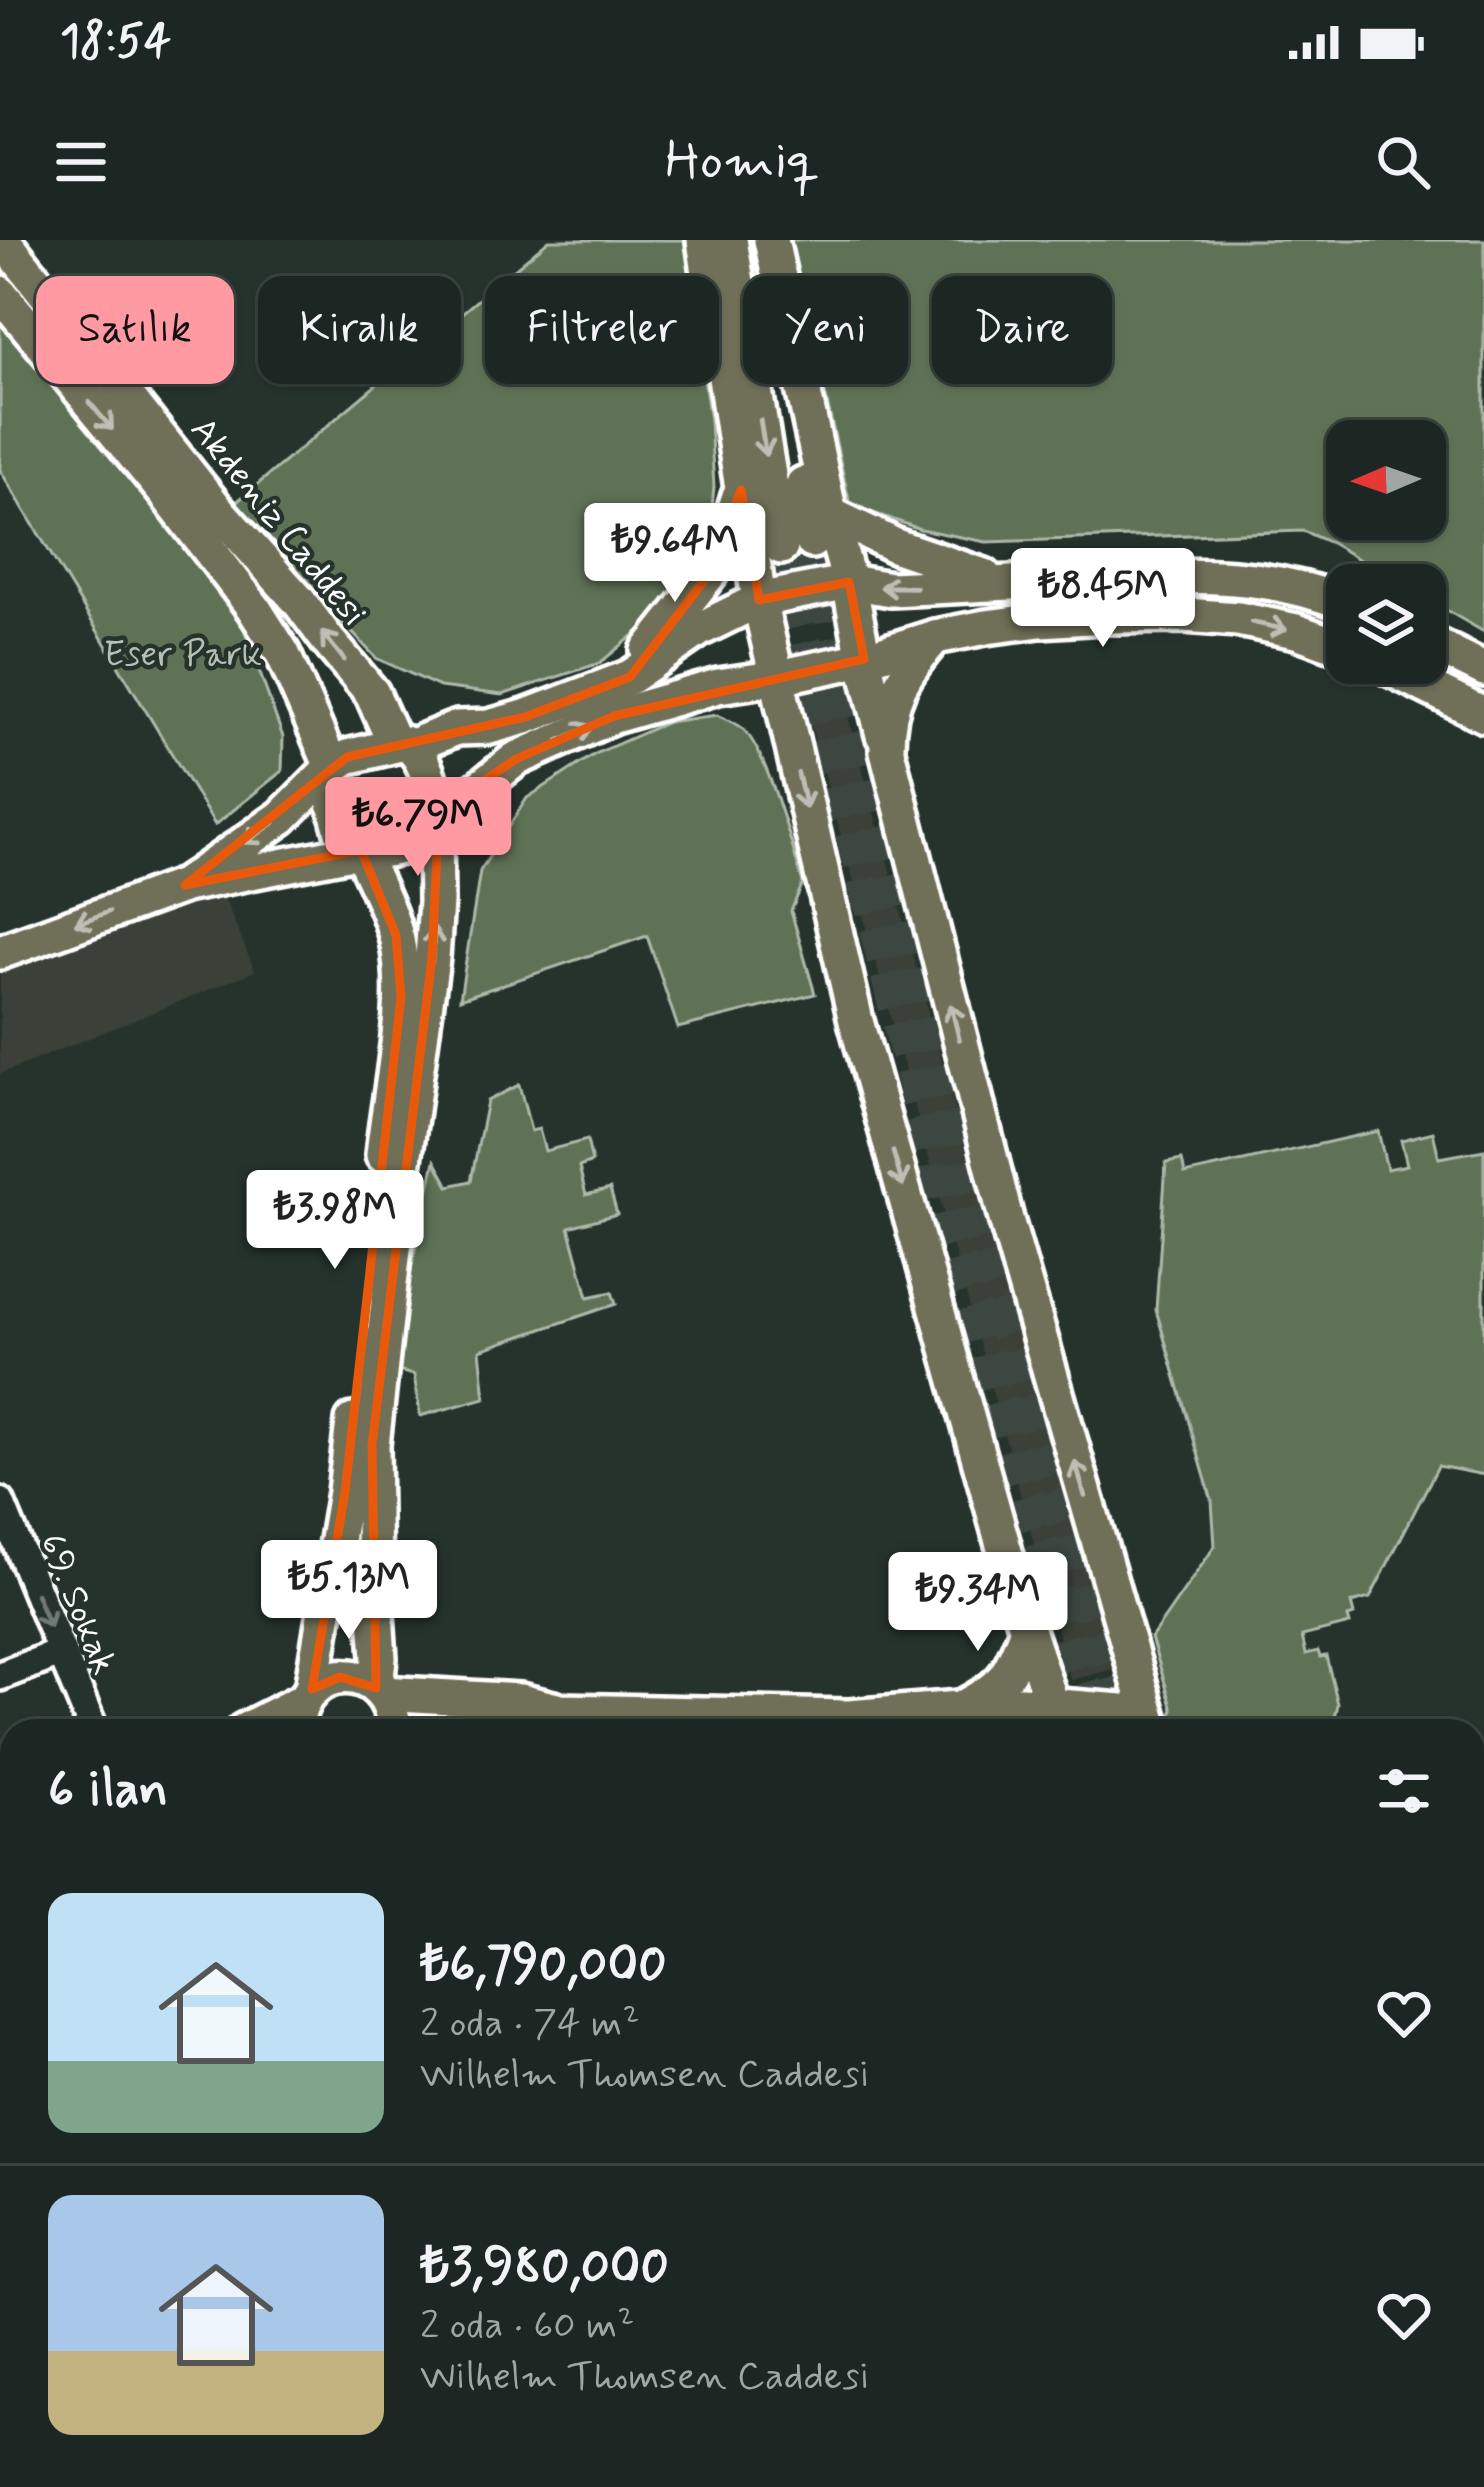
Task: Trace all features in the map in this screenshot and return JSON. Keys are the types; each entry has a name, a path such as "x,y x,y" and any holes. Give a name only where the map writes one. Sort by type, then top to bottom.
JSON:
{"main road":[{"name":"Akdeniz Caddesi","path":"3,240 220,513 372,693 403,745"},
{"path":"379,1690 520,1701 562,1711 850,1717 964,1707 1057,1718 1027,1630 856,1022 759,600 704,240"},
{"path":"730,240 808,534 849,582 864,659 1006,1219 1149,1719"},
{"path":"768,240 808,534"},
{"name":"Akdeniz Caddesi","path":"0,293 253,607 283,654 329,770"},
{"path":"630,677 710,573 721,554 741,490"},
{"path":"808,534 896,546 1003,583"},
{"path":"185,885 282,817 347,757 457,728 489,727 630,677 700,629 759,600 849,582 891,589 1205,575 1267,580 1326,596"},
{"path":"0,952 185,885 414,844 515,759 614,716 718,686 864,659 935,637 1040,620 1184,615 1238,619 1326,642"},
{"path":"886,746 899,687 935,637"},
{"path":"1446,650 1484,669"},
{"path":"1421,684 1484,716"},
{"path":"379,1690 372,1445 436,902 437,820 425,766 403,745"},
{"path":"304,1707 345,1492 401,997 396,935 357,852 343,835 329,770"},
{"path":"964,1707 997,1689 1027,1630"},
{"path":"274,1719 304,1707 325,1680 340,1676 356,1677 379,1690 390,1705 392,1719"},
{"path":"530,1719 562,1711"},
{"path":"850,1717 861,1719"}],"street":[{"name":"69. Sokak","path":"0,1502 89,1719"},
{"path":"0,1676 60,1653"}],"highlighted area":[{"path":"741,490 759,600 849,582 864,659 614,716 516,759 439,811 432,958 372,1445 376,1688 340,1677 312,1689 345,1492 401,997 396,935 361,850 185,885 347,757 525,717 630,677 710,573"}],"shaded area":[{"path":"842,694 960,1129 1115,1669 1071,1680 805,703"},
{"path":"220,888 255,971 0,1074 0,966"}],"green space":[{"path":"549,240 684,240 689,276 506,276"},
{"path":"791,240 1484,240 1484,632 1446,610 1446,564 1367,564 1303,531 986,542 920,529 850,505 823,384 908,384 908,276 799,276"},
{"path":"485,294 485,384 705,384 710,421 714,487 707,557 667,608 600,663 502,695 440,687 376,658 233,505 377,384 461,384 461,314"},
{"name":"Eser Park","path":"0,317 36,359 36,384 57,384 100,434 244,629 283,737 282,771 215,825 0,470"},
{"path":"717,715 740,727 752,741 778,802 803,883 791,911 815,994 678,1028 647,936 460,999 480,871 527,798 595,754 668,722"},
{"path":"519,1085 531,1131 539,1129 545,1151 587,1140 592,1162 579,1167 586,1195 610,1189 617,1214 569,1227 588,1297 612,1292 616,1304 480,1350 485,1398 420,1416 414,1375 389,1369 435,1161 449,1186 471,1181 487,1101"},
{"path":"1378,1131 1387,1169 1407,1165 1401,1140 1433,1132 1439,1158 1484,1150 1484,1475 1438,1466 1370,1598 1351,1603 1350,1624 1302,1636 1306,1654 1318,1651 1320,1657 1326,1656 1338,1704 1335,1719 1169,1719 1173,1709 1151,1638 1215,1546 1212,1501 1156,1310 1166,1163 1182,1160 1185,1174"}],"tunnel":[{"path":"812,541 974,1218 1120,1719"},
{"path":"781,547 949,1225 1094,1719"}]}
